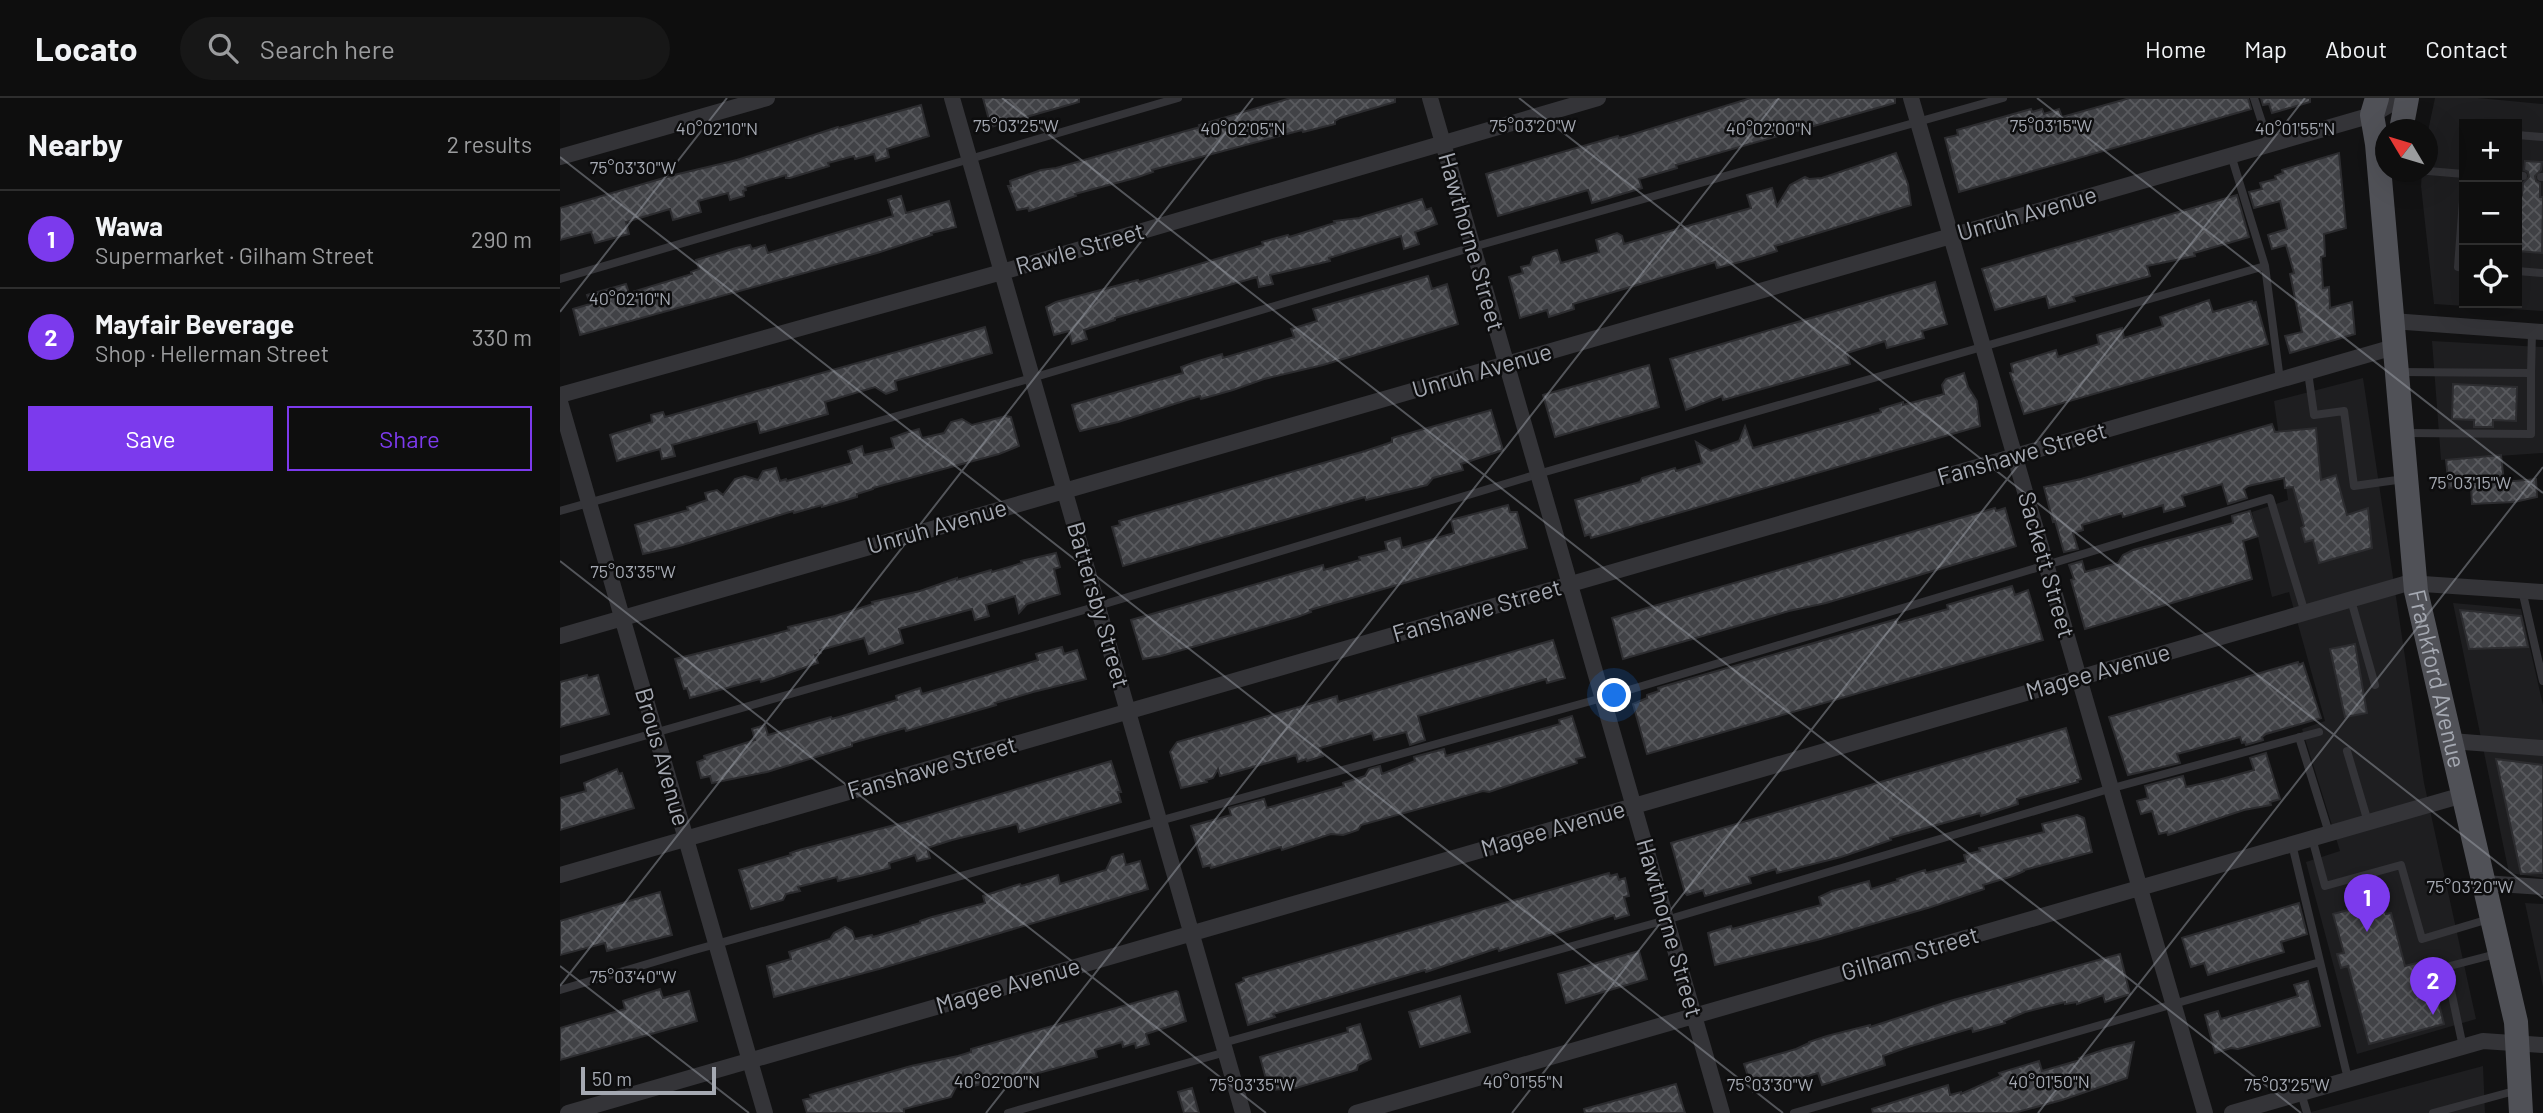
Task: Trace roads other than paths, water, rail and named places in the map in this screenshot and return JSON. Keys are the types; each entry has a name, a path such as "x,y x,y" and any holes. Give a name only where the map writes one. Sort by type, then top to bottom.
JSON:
{"main road":[{"path":"2403,119 2407,98"},
{"name":"Frankford Avenue","path":"2374,106 2415,582 2516,1022 2520,1101"},
{"name":"Frankford Avenue","path":"2385,240 2394,182"}],"street":[{"path":"560,158 766,98"},
{"name":"Battersby Street","path":"952,98 1244,1113"},
{"name":"Hawthorne Street","path":"1430,98 1722,1113"},
{"name":"Rawle Street","path":"560,395 1002,272 1598,98"},
{"name":"Sackett Street","path":"1911,98 2205,1113"},
{"name":"Unruh Avenue","path":"560,636 2269,144 2401,98"},
{"path":"2392,321 2537,332"},
{"name":"Fanshawe Street","path":"560,876 2394,347"},
{"name":"Brous Avenue","path":"560,401 765,1113"},
{"name":"Magee Avenue","path":"568,1113 2415,582 2543,592"},
{"path":"2451,741 2543,748"},
{"name":"Gilham Street","path":"1356,1113 2463,795"},
{"path":"2484,883 2543,887"},
{"path":"2232,1113 2483,1041 2543,1045"}],"lane":[{"path":"560,279 1178,98"},
{"path":"560,511 1032,378 1473,247 2003,98"},
{"path":"2254,98 2269,144"},
{"path":"2522,135 2543,136"},
{"path":"2231,155 2264,266 2280,380"},
{"path":"2438,172 2459,174"},
{"path":"560,760 1098,606 1538,474 2264,266"},
{"path":"2522,271 2543,273"},
{"path":"2403,433 2531,434 2531,373 2537,332"},
{"path":"2308,372 2314,415 2344,411 2354,486 2406,479"},
{"path":"2396,372 2531,373"},
{"path":"560,990 716,944 1602,698 2270,498 2305,613"},
{"path":"2522,590 2543,679"},
{"path":"2351,600 2375,685"},
{"path":"1008,1113 2109,789 2319,732"},
{"path":"2299,737 2329,833"},
{"path":"2347,751 2368,822"},
{"path":"2312,838 2325,887 2401,865 2422,939 2492,919"},
{"path":"2292,844 2348,1079"},
{"path":"2463,1046 2446,967 2500,953"},
{"path":"1794,1113 2320,962"},
{"path":"2301,1093 2307,1113"},
{"path":"2433,1113 2520,1101"}],"place":[{"name":"Wawa","path":"2367,932"},
{"name":"Mayfair Beverage","path":"2433,1015"}]}
